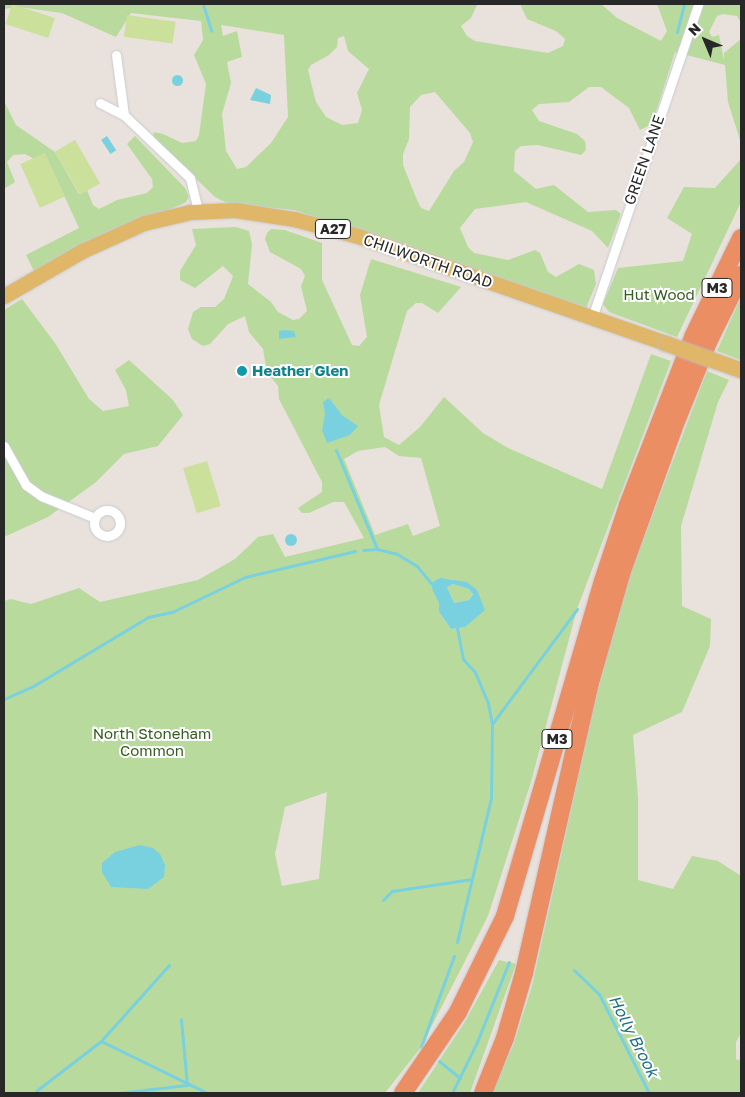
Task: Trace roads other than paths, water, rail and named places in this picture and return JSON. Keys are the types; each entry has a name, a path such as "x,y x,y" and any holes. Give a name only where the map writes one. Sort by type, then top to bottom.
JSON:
{"highway":[{"name":"M3","path":"403,1093 458,1012 505,916 600,590 628,506 693,337 741,238"},
{"name":"M3","path":"483,1093 505,1038 524,973 589,688 622,571 672,429 708,342 741,275"}],"main road":[{"name":"CHILWORTH ROAD","path":"4,296 125,230 164,217 198,211 235,210 321,226 741,370"}],"street":[{"name":"GREEN LANE","path":"592,318 698,4"},
{"path":"116,55 124,115"},
{"path":"100,103 124,115 190,178 198,211"},
{"path":"4,446 26,485 41,496 95,518"}],"water":[{"path":"177,74 183,80 177,86 171,80"},
{"path":"256,88 271,95 270,104 250,100"},
{"path":"107,136 116,150 110,154 101,140"},
{"path":"279,331 294,331 296,337 279,339"},
{"path":"329,398 342,415 358,426 350,435 327,443 322,430 325,414 323,402"},
{"path":"291,534 297,540 291,546 285,540"},
{"path":"440,578 467,582 477,590 485,610 465,627 451,629 439,612 439,603 431,583","holes":["453,584 469,589 473,594 469,600 454,603 447,587"]},
{"path":"140,845 153,848 160,854 165,865 164,877 148,889 111,887 102,872 102,863 115,852"}],"waterway":[{"path":"203,4 211,31"},
{"path":"677,32 684,4"},
{"path":"336,450 377,549"},
{"path":"363,550 377,549 397,554 417,566 431,583"},
{"path":"4,699 35,685 148,617 172,612 245,577 355,551"},
{"path":"492,724 577,609"},
{"path":"457,628 463,659 475,672 488,703 492,724 491,798 457,942"},
{"path":"383,900 392,891 472,879"},
{"path":"421,1047 454,956"},
{"name":"Holly Brook","path":"452,1093 477,1042 509,962"},
{"path":"36,1091 101,1041 169,965"},
{"name":"Holly Brook","path":"574,970 599,994 649,1093"},
{"path":"118,1093 187,1085 181,1019"},
{"path":"101,1041 207,1093"},
{"path":"439,1061 460,1078"}],"place":[{"name":"Heather Glen","path":"242,371"}],"park label":[{"name":"Hut Wood","path":"659,295"},
{"name":"North Stoneham Common","path":"152,742"}]}
